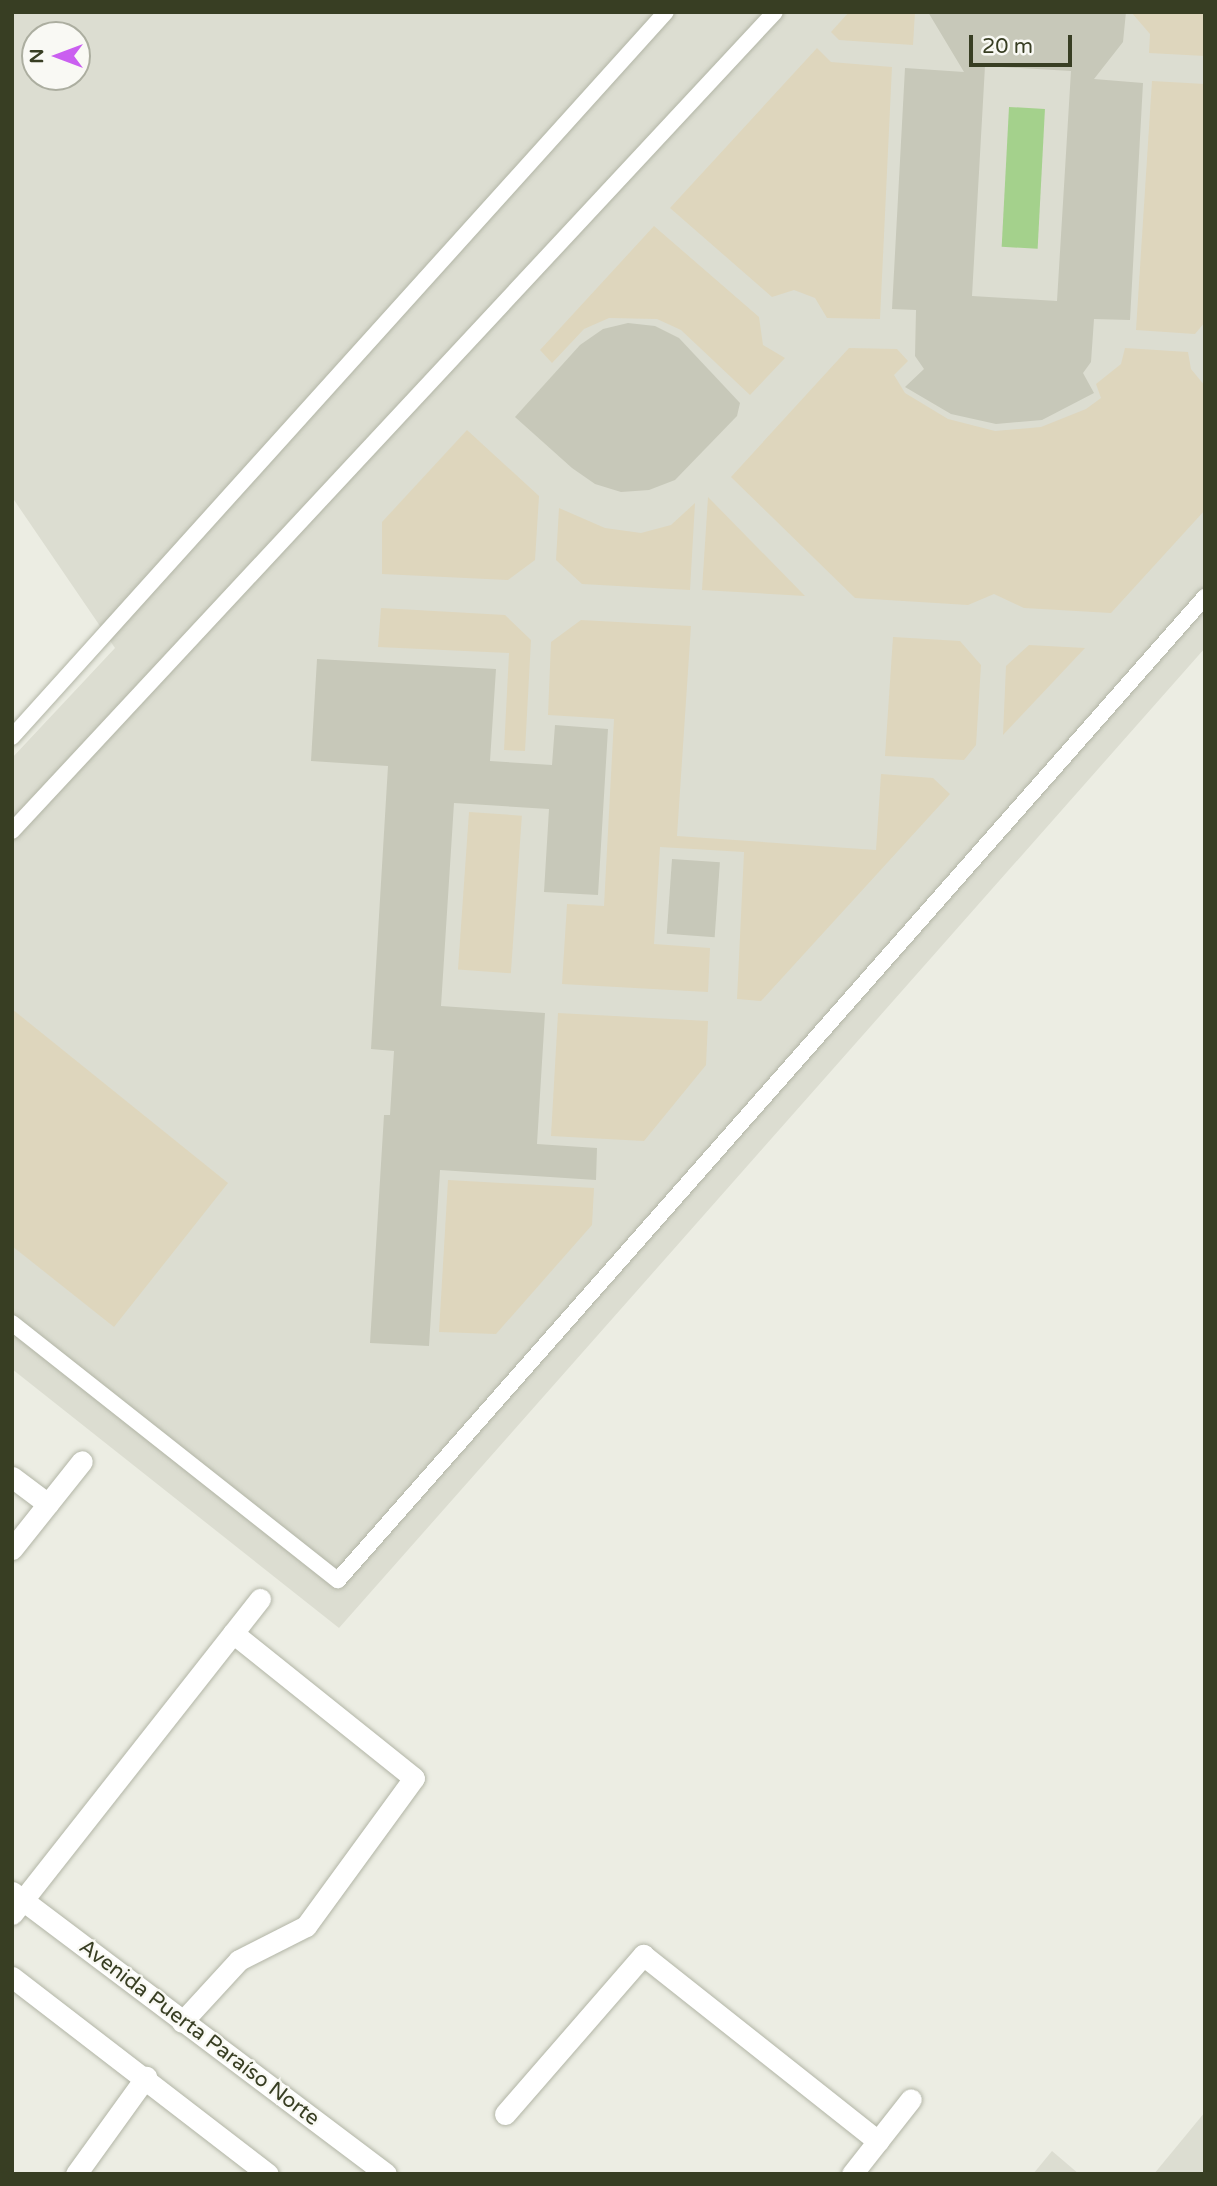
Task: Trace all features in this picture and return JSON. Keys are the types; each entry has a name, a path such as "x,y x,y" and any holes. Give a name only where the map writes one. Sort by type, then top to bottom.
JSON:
{"street":[{"path":"12,1549 82,1461"},
{"path":"12,1477 48,1504"},
{"path":"17,1903 260,1599"},
{"path":"183,2022 239,1960 306,1926 414,1778 233,1633"},
{"name":"Avenida Puerta Paraíso Norte","path":"17,1903 183,2022 386,2174"},
{"path":"505,2114 643,1955 878,2141"},
{"path":"12,1977 146,2077 268,2174"},
{"path":"76,2174 146,2077"},
{"path":"852,2174 911,2099"}],"lane":[{"path":"12,737 666,12"},
{"path":"12,831 775,12"},
{"path":"12,1323 338,1580 1205,597"}],"shaded area":[{"path":"12,12 1205,12 1205,648 339,1628 12,1369 12,758 115,648 12,497"},
{"path":"849,12 915,12 913,45 839,40 831,32"},
{"path":"1131,12 1205,12 1205,56 1149,53 1150,34"},
{"path":"817,48 831,62 892,67 880,319 827,318 815,298 794,290 772,297 670,208"},
{"path":"1152,81 1205,84 1205,322 1195,334 1136,330"},
{"path":"1009,107 1045,109 1038,249 1002,247"},
{"path":"654,226 759,317 763,345 785,358 750,395 681,330 657,319 609,318 584,329 552,363 540,350"},
{"path":"849,348 897,349 908,361 894,375 905,393 948,419 995,431 1041,427 1086,409 1101,398 1096,384 1121,364 1125,348 1188,352 1191,369 1205,386 1205,510 1111,613 1024,608 994,594 968,605 855,598 731,477"},
{"path":"467,430 539,496 535,560 508,580 382,574 382,522"},
{"path":"708,497 805,596 702,590"},
{"path":"695,503 690,590 582,584 556,560 559,508 605,528 641,533 671,525"},
{"path":"381,608 505,615 531,640 525,751 504,750 509,653 378,647"},
{"path":"581,620 691,626 677,836 876,850 881,774 933,778 950,794 761,1001 737,999 744,852 660,847 654,944 710,948 708,992 562,984 567,904 604,906 614,719 548,715 551,642"},
{"path":"893,637 960,641 981,665 976,745 964,760 885,756"},
{"path":"1029,645 1085,648 1003,735 1006,666"},
{"path":"469,812 522,816 511,973 458,970"},
{"path":"12,1009 228,1183 114,1327 12,1246"},
{"path":"558,1013 708,1021 706,1065 644,1141 551,1136"},
{"path":"448,1180 594,1188 592,1225 496,1334 439,1332"},
{"path":"1205,2112 1205,2174 1154,2174"},
{"path":"1052,2151 1079,2174 1033,2174"}],"building":[{"path":"928,12 1126,12 1123,42 1094,79 1143,83 1130,320 1094,319 1091,362 1083,373 1094,393 1042,420 996,424 951,414 905,387 924,369 915,356 916,310 892,309 905,68 964,72","holes":["985,66 1071,71 1057,301 972,296"]},
{"path":"628,323 655,326 679,338 740,403 737,416 675,480 649,490 621,492 595,484 572,468 515,417 580,345 603,329"},
{"path":"317,659 496,669 490,761 552,765 555,725 608,729 598,895 544,892 549,809 454,803 441,1006 545,1013 537,1144 597,1148 596,1180 440,1170 429,1346 370,1343 384,1115 390,1115 394,1051 371,1049 388,766 311,761"},
{"path":"672,859 720,862 715,937 667,934"}]}
